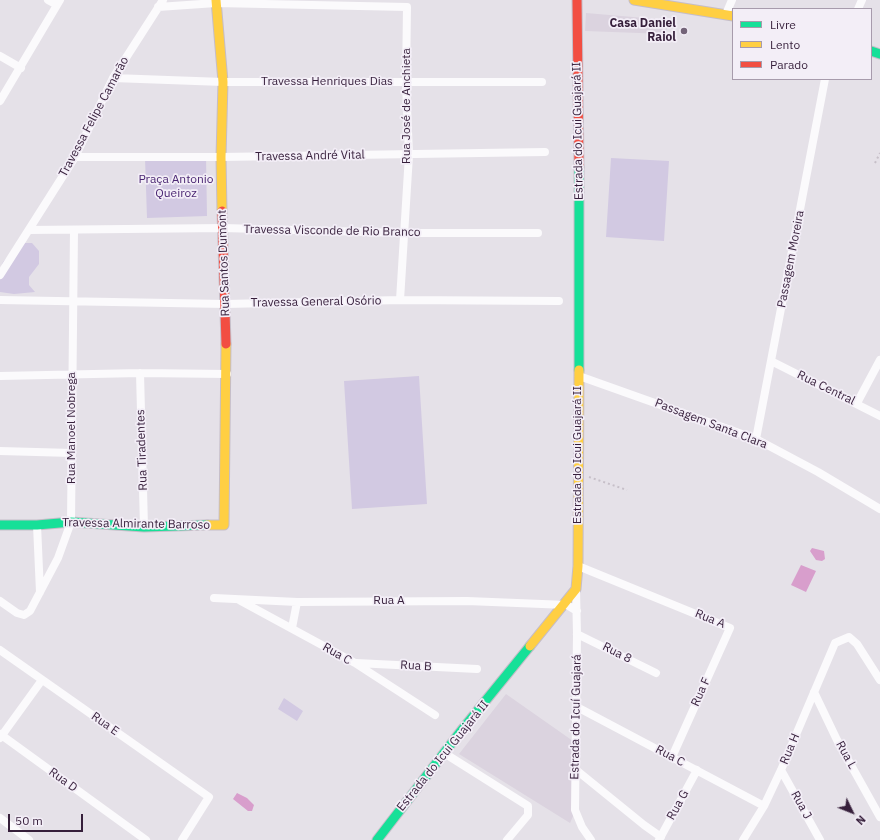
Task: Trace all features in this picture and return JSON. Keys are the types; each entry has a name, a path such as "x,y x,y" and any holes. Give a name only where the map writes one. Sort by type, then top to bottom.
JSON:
{"main road":[{"name":"Estrada do Icui Guajará II","path":"377,840 444,753 576,589 578,566 580,232 576,0"},
{"path":"634,0 654,1 730,15"},
{"name":"Rua Santos Dumont","path":"216,2 223,82 221,157 227,374 224,525"},
{"name":"Travessa Almirante Barroso","path":"0,525 37,525 71,522 144,527 224,525"}],"street":[{"path":"0,101 21,68 58,2 48,0"},
{"path":"730,15 732,0"},
{"path":"161,4 216,2"},
{"name":"Rua José de Anchieta","path":"216,2 407,7 406,83 409,155 400,300"},
{"name":"Travessa Felipe Camarão","path":"0,275 76,157 112,78 161,4"},
{"path":"0,56 21,68"},
{"name":"Travessa Henriques Dias","path":"112,78 223,82 542,82"},
{"name":"Passagem Moreira","path":"756,439 825,80"},
{"name":"Travessa André Vital","path":"76,157 409,155 545,152"},
{"name":"Travessa Visconde de Rio Branco","path":"29,230 223,228 403,233 538,233"},
{"name":"Rua Manoel Nobrega","path":"0,601 17,613 24,615 30,611 58,558 71,522 74,230"},
{"name":"Travessa General Osório","path":"0,300 226,304 400,300 559,301"},
{"path":"857,403 880,360"},
{"name":"Rua Central","path":"771,361 857,403 880,416"},
{"path":"0,376 140,373 227,374"},
{"name":"Rua Tiradentes","path":"140,373 144,527"},
{"name":"Passagem Santa Clara","path":"579,376 756,439 818,472 880,509"},
{"path":"0,451 72,453"},
{"path":"37,525 40,593"},
{"name":"Rua A","path":"578,566 730,628"},
{"name":"Estrada do Icuí Guajará","path":"576,589 578,634 576,810 582,827 591,840"},
{"name":"Rua A","path":"214,598 297,602 467,601 563,606 569,605 576,611"},
{"name":"Rua C","path":"236,599 355,663 435,715"},
{"path":"292,628 297,602"},
{"name":"Rua F","path":"672,757 730,628"},
{"name":"Rua 8","path":"578,634 656,673"},
{"name":"Rua H","path":"743,840 764,806 781,770 835,642 849,638 858,644 880,680"},
{"name":"Rua E","path":"0,650 209,797 182,840"},
{"name":"Rua B","path":"355,663 477,669"},
{"path":"1,736 42,680"},
{"name":"Rua L","path":"814,692 837,740 880,817"},
{"name":"Rua C","path":"577,707 764,806"},
{"name":"Rua D","path":"1,736 146,840"},
{"path":"444,753 528,806 528,815 507,840"},
{"path":"576,768 660,838"},
{"name":"Rua G","path":"660,838 697,770"},
{"name":"Rua J","path":"781,770 820,840"},
{"path":"0,818 29,840"}],"path":[{"path":"875,163 880,153"},
{"path":"578,474 627,490"}],"shaded area":[{"path":"586,13 668,20 666,34 585,31"},
{"path":"812,548 824,551 825,559 822,561 816,560 810,551"},
{"path":"801,565 816,571 806,592 791,585"},
{"path":"506,694 573,741 574,814 570,823 459,754"},
{"path":"237,793 247,798 254,805 252,811 248,811 233,799"}],"green space":[{"name":"Praça Antonio Queiroz","path":"206,156 207,216 147,218 145,158"},
{"path":"611,158 669,161 664,241 606,237"},
{"path":"24,243 32,243 39,251 39,264 29,277 29,285 35,292 14,294 0,292 0,269 3,262 14,249"},
{"path":"419,376 427,504 352,509 344,381"},
{"path":"284,698 303,711 297,721 278,709"}],"traffic: fast":[{"path":"872,51 880,54"},
{"path":"579,167 579,370"},
{"path":"0,525 37,525 71,522 144,527 207,525"},
{"path":"377,840 461,731 530,646"}],"traffic: slow":[{"path":"216,0 223,82 221,157 222,211"},
{"path":"634,0 732,16"},
{"path":"207,525 224,525 226,344"},
{"path":"530,646 576,589 578,566 579,370"}],"traffic: jam":[{"path":"577,0 579,167"},
{"path":"222,211 226,344"}],"place":[{"name":"Casa Daniel Raiol","path":"684,31"}]}
